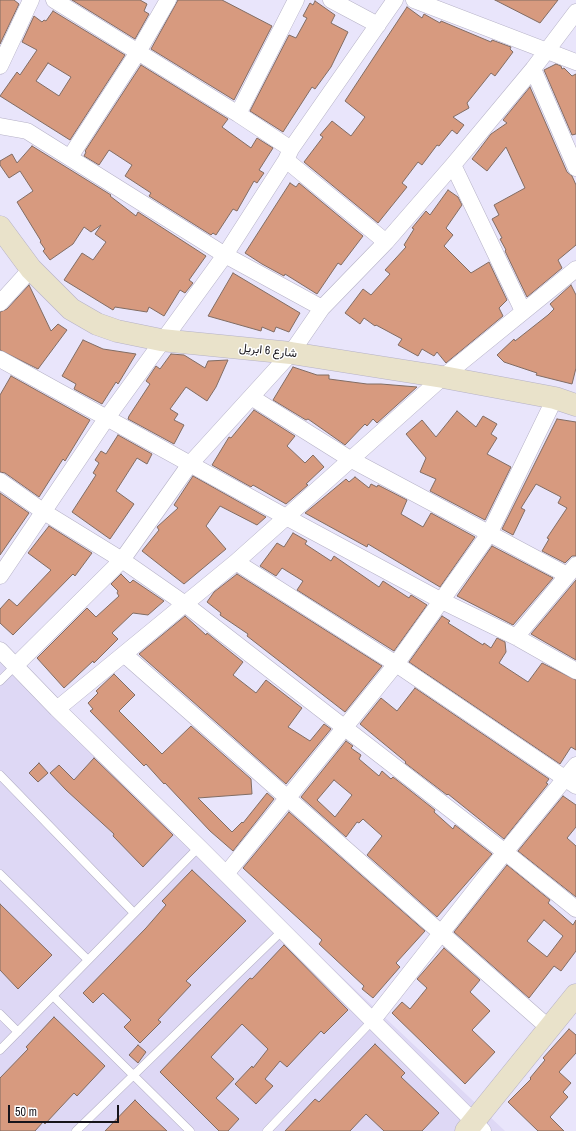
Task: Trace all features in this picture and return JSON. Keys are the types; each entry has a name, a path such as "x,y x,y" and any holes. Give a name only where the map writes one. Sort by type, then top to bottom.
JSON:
{"street":[{"path":"0,66 31,0"},
{"path":"54,0 238,114 288,154 386,242"},
{"path":"70,157 138,52 168,0"},
{"path":"238,114 296,0"},
{"path":"331,0 378,25"},
{"path":"0,576 106,419 225,255 288,154 395,0"},
{"path":"414,0 576,62"},
{"path":"15,666 122,560 190,464 291,353 322,308 386,242 453,165 533,69 576,12"},
{"path":"533,69 576,168"},
{"path":"0,126 27,131 225,255 322,308"},
{"path":"453,165 523,311"},
{"name":"شارع 6 ابريل","path":"0,227 31,269 66,304 82,316 116,331 162,340 291,353 443,377 555,398 576,404"},
{"path":"0,302 31,269"},
{"path":"58,709 236,562 443,377 576,269"},
{"path":"0,360 286,517 442,601 516,637 576,671"},
{"path":"251,397 350,459 489,534 571,570 516,637"},
{"path":"226,874 396,664 489,534 555,398"},
{"path":"0,481 44,512 122,560 185,604 345,727 576,909"},
{"path":"236,562 396,664 571,782"},
{"path":"0,650 283,930 474,1128 549,1028 576,995"},
{"path":"125,655 549,1028"},
{"path":"372,1021 505,852 571,782 576,764"}],"lane":[{"path":"0,681 15,666"},
{"path":"0,775 134,913"},
{"path":"0,1050 199,847"},
{"path":"0,874 88,960"},
{"path":"76,1131 283,930"},
{"path":"53,996 190,1131"},
{"path":"0,1014 18,1032"},
{"path":"267,1131 372,1021"}],"shaded area":[{"path":"0,654 505,1131 0,1131"}],"building":[{"path":"0,0 14,0 19,4 0,44"},
{"path":"72,0 140,0 147,4 144,11 149,14 135,39"},
{"path":"178,0 222,0 272,26 234,100 151,49"},
{"path":"495,0 558,0 540,23"},
{"path":"315,1 335,15 331,23 348,32 331,67 315,89 312,87 283,132 250,111 289,35 296,38 307,18 303,16 310,3 313,5"},
{"path":"407,7 422,18 424,14 440,23 441,21 491,42 492,40 511,47 510,49 513,52 495,76 491,73 467,103 469,108 453,117 464,125 457,134 452,130 439,146 437,145 422,165 418,162 402,183 407,187 378,223 304,162 323,137 320,135 332,121 351,136 365,117 345,101"},
{"path":"53,11 125,55 70,140 0,96 17,72 20,75 37,50 22,42 34,16 42,22 44,20 46,21","holes":["48,63 71,77 59,96 36,81"]},
{"path":"556,64 561,66 562,69 564,68 572,76 576,74 576,134 572,135 544,70"},
{"path":"141,65 228,119 222,127 251,148 257,138 273,148 259,170 264,173 257,183 254,181 237,211 233,209 216,235 213,233 211,235 149,196 151,193 125,176 132,165 109,150 99,165 84,156 85,151"},
{"path":"530,87 567,172 572,176 576,185 576,245 558,260 562,268 527,297 505,251 506,250 500,239 502,238 492,219 499,215 494,205 525,188 506,147 487,171 472,159 491,134 507,123 503,120"},
{"path":"32,146 111,195 110,196 136,216 138,212 206,256 189,280 193,283 185,293 180,290 164,316 149,307 147,312 115,307 113,310 64,280 82,253 93,260 106,242 95,234 101,225 91,232 84,227 73,244 50,260 43,251 45,249 40,242 41,241 17,202 33,191 20,171 9,178 0,165 0,161 12,154 17,163"},
{"path":"290,183 296,187 299,183 363,236 341,265 338,263 317,294 285,274 284,276 245,253"},
{"path":"448,190 458,197 462,205 446,228 453,235 444,246 471,273 489,262 507,300 499,308 503,316 446,363 437,352 434,356 422,349 418,356 398,345 402,339 376,325 375,326 364,318 360,324 345,313 363,289 371,295 390,274 385,270 406,247 404,245 414,229 412,228 426,211 430,215"},
{"path":"233,273 300,313 289,332 276,327 274,332 262,327 261,331 208,316"},
{"path":"29,285 51,331 58,324 67,330 38,369 0,350 0,312 7,309"},
{"path":"571,285 576,295 576,368 572,384 536,375 537,373 504,362 497,355 514,339 515,341 548,315 554,309 550,304"},
{"path":"83,340 103,349 136,354 118,384 116,382 102,404 74,389 76,384 62,376"},
{"path":"171,354 184,355 205,368 208,361 228,360 216,387 207,401 186,387 170,409 178,414 174,420 184,425 174,444 128,419 150,384 146,381 156,366 160,369"},
{"path":"293,367 317,375 329,375 329,379 367,384 417,387 377,423 373,419 367,426 365,424 345,445 308,419 306,420 273,400"},
{"path":"11,376 90,420 65,461 63,459 39,497 5,473 0,472 0,395"},
{"path":"254,410 295,436 287,446 305,463 313,455 324,467 306,484 308,485 286,504 253,485 251,487 212,465 229,437 231,438"},
{"path":"457,411 476,427 483,416 497,424 491,434 497,438 487,454 511,467 485,520 430,491 436,479 420,472 426,458 406,434 422,420 436,437"},
{"path":"557,419 576,422 576,556 572,556 565,563 542,551 549,539 547,538 567,508 558,503 561,497 536,484 521,508 525,510 513,535 502,529"},
{"path":"118,435 152,454 147,464 137,458 116,491 134,504 110,539 72,512 96,475 93,473 99,463 95,460 101,451 106,454"},
{"path":"193,476 266,517 257,525 220,506 206,526 226,549 184,584 142,551 159,530 157,527 178,508 174,505"},
{"path":"355,477 369,488 371,484 377,487 378,485 407,500 401,514 423,527 431,513 475,537 440,587 368,544 367,547 305,513 346,479 349,482"},
{"path":"0,493 29,513 0,555"},
{"path":"49,526 92,553 75,576 73,574 13,635 0,623 0,609 9,599 17,606 51,570 28,553"},
{"path":"293,533 307,541 305,544 331,561 334,556 379,587 383,581 409,598 411,595 427,605 394,651 297,590 303,581 282,568 276,576 260,566 277,543 284,547"},
{"path":"492,546 553,578 513,625 457,596"},
{"path":"121,574 130,583 133,580 164,601 148,615 133,613 112,633 118,639 94,663 93,661 64,688 37,658 87,608 96,617 119,596 117,593 118,591 111,584"},
{"path":"237,574 382,666 345,712 247,636 248,634 220,615 221,613 207,602 214,592"},
{"path":"576,580 576,660 531,634"},
{"path":"185,616 206,635 207,633 243,662 233,675 256,693 266,680 302,708 288,727 310,741 324,724 331,729 286,784 139,654"},
{"path":"442,616 450,621 448,623 483,645 484,643 491,648 497,638 505,642 506,652 499,663 528,682 542,663 576,680 576,750 571,747 560,764 409,662"},
{"path":"114,674 135,695 119,711 162,754 191,726 251,779 252,794 198,798 232,832 242,822 243,823 267,793 274,799 233,851 210,831 146,764 144,766 90,711 93,709 88,703 98,693 96,691"},
{"path":"415,688 549,779 546,783 548,784 504,839 448,794 447,795 405,763 406,762 360,724 381,698 397,711"},
{"path":"346,741 353,746 351,748 361,755 359,759 379,776 382,771 391,779 393,777 435,810 434,812 453,829 455,825 492,854 437,917 367,855 382,836 363,819 359,823 357,822 346,837 301,797","holes":["334,780 352,795 335,817 317,800"]},
{"path":"94,758 173,835 143,867 113,836 114,834 66,790 50,773 59,765 74,780"},
{"path":"39,763 48,773 38,782 29,773"},
{"path":"563,796 576,805 576,827 567,838 576,846 576,897 518,851"},
{"path":"289,812 425,931 396,963 400,967 373,998 362,989 364,986 319,944 322,940 243,868"},
{"path":"507,865 550,900 548,903 573,925 576,920 576,951 561,971 554,966 529,998 454,932","holes":["544,920 563,936 547,957 527,941"]},
{"path":"192,870 246,921 186,981 191,985 158,1020 161,1022 140,1043 124,1027 131,1020 103,993 93,1003 83,993 146,928 166,905 162,901"},
{"path":"0,904 52,955 18,989 0,970"},
{"path":"284,945 348,1010 324,1034 321,1031 287,1067 280,1061 265,1079 273,1086 256,1104 235,1084 252,1066 253,1068 268,1049 242,1024 211,1057 234,1079 216,1098 239,1119 228,1131 219,1131 160,1072 250,978 252,979"},
{"path":"444,948 480,980 470,992 490,1011 472,1030 495,1052 465,1084 392,1013 402,1002 410,1009 427,988 417,979"},
{"path":"54,1017 105,1066 77,1096 74,1093 45,1124 43,1122 35,1131 0,1131 0,1078 28,1049 26,1047"},
{"path":"569,1029 576,1035 576,1053 559,1072 571,1083 563,1092 568,1097 550,1117 564,1131 538,1131 508,1102 531,1079 530,1078 545,1060 543,1058"},
{"path":"375,1044 405,1073 401,1077 439,1113 422,1131 384,1131 366,1114 350,1131 285,1131 315,1099 319,1102"},
{"path":"138,1045 146,1052 138,1063 129,1055"},
{"path":"135,1100 149,1114 167,1131 105,1131"}]}
